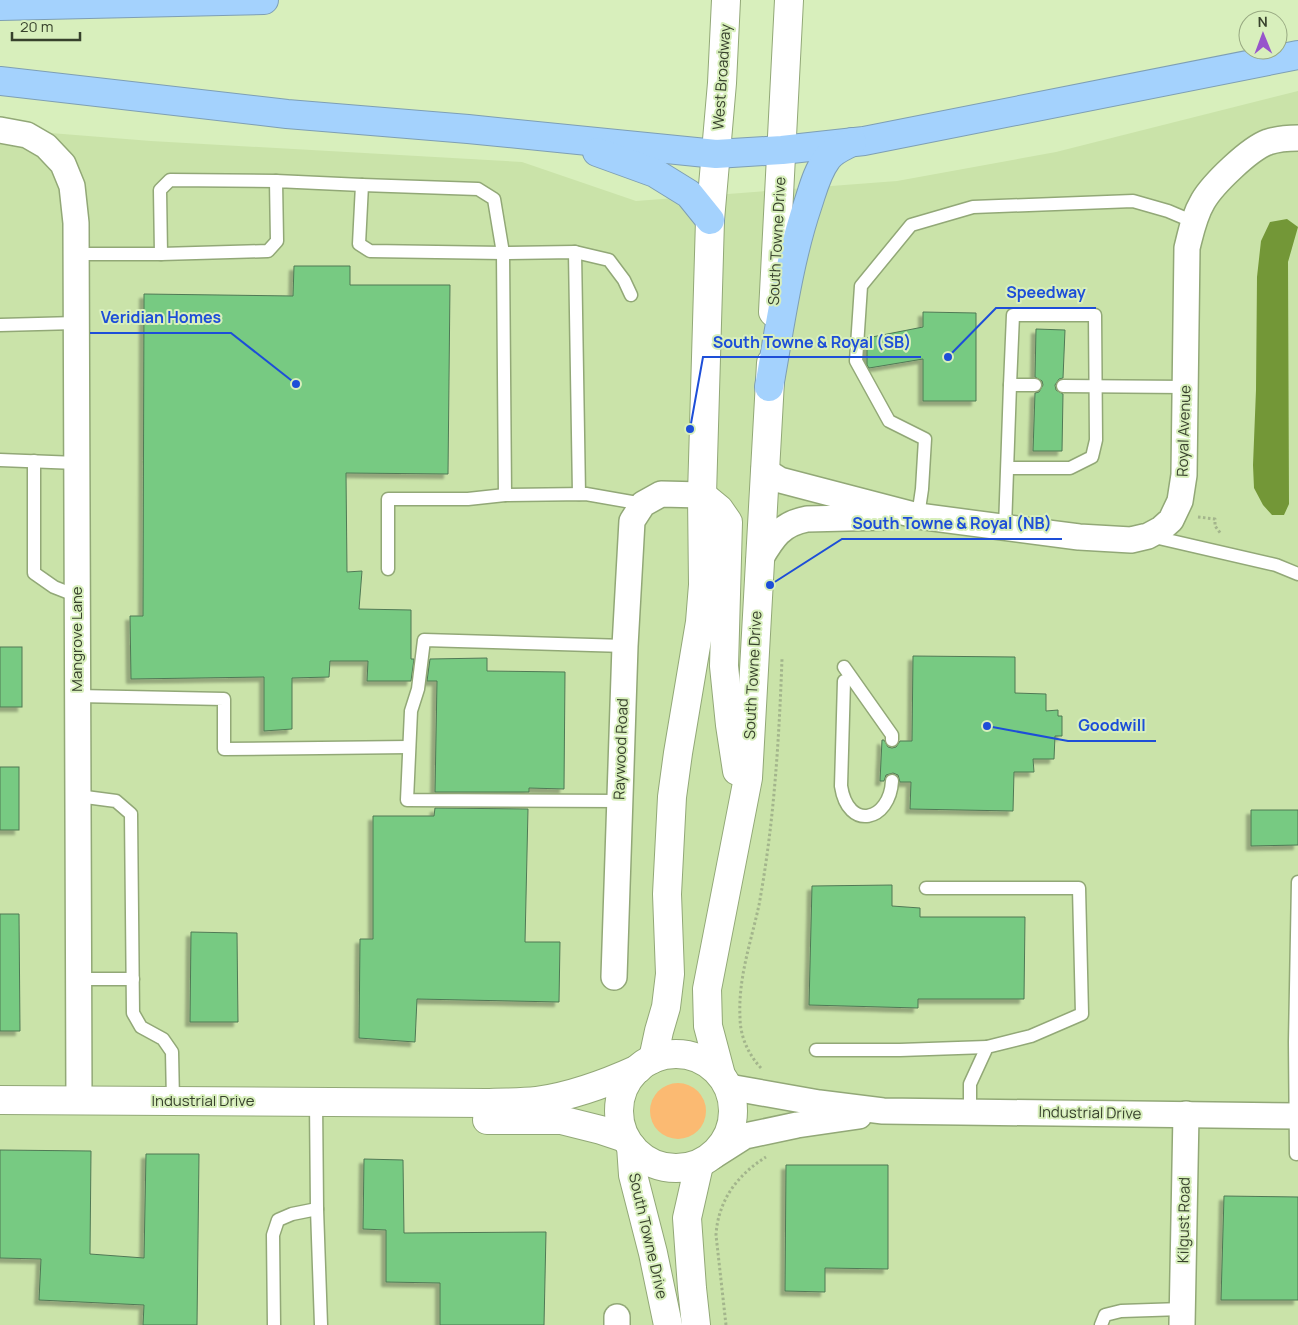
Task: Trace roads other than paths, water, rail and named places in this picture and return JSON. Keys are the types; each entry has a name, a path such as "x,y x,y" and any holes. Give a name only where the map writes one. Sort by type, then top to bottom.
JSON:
{"highway":[{"path":"0,6 264,0"},
{"path":"0,81 287,114 716,154 782,150 852,142 1298,55"},
{"path":"555,138 654,173 689,194 710,220"},
{"path":"769,388 792,263 802,221 816,180 826,159 834,151 852,142"}],"street":[{"name":"West Broadway","path":"716,154 726,0"},
{"path":"782,150 789,0"},
{"name":"Mangrove Lane","path":"0,130 27,135 46,146 62,164 72,186 76,223 79,1101"},
{"name":"Royal Avenue","path":"1148,536 1161,529 1175,514 1180,501 1184,475 1187,248 1194,222 1203,200 1247,155 1267,142 1298,138"},
{"name":"South Towne Drive","path":"725,1081 708,1026 707,989 748,778 782,150"},
{"path":"645,1064 659,1031 666,1007 670,974 667,894 672,797 700,622 704,585 702,495 710,220 716,154"},
{"path":"764,470 780,480 918,516 1078,537 1131,540 1148,536"},
{"path":"638,512 661,494 702,495 719,509 728,522 725,675 742,810"},
{"name":"Raywood Road","path":"614,977 625,646 638,512"},
{"path":"759,561 776,535 785,526 793,522 806,519 918,516"},
{"path":"671,1054 690,1055 707,1062 725,1081 734,1102 734,1117 730,1132 723,1146 705,1161 682,1169 665,1168 649,1162 635,1152 628,1142 619,1116 619,1109 621,1094 628,1080 645,1064 671,1054"},
{"name":"Industrial Drive","path":"0,1100 486,1103 537,1101 581,1092 606,1084 645,1064"},
{"name":"Industrial Drive","path":"725,1081 803,1101 883,1111 1297,1116"},
{"name":"Industrial Drive","path":"406,1102 452,1119 561,1120 601,1130 628,1142"},
{"name":"Industrial Drive","path":"705,1161 745,1136 883,1111"},
{"name":"Kilgust Road","path":"1182,1317 1186,1114"},
{"name":"South Towne Drive","path":"628,1142 633,1175 653,1252 668,1325"},
{"name":"South Towne Drive","path":"696,1325 687,1218 705,1161"}],"lane":[{"path":"161,254 160,190 170,180 276,180 478,189 494,199 503,253 505,495"},
{"path":"76,254 268,251 277,241 276,180"},
{"path":"362,185 359,244 370,251 575,252 609,260 624,280 631,294"},
{"path":"918,516 922,489 925,439 889,421 856,361 861,286 911,225 973,207 1133,201 1168,211 1194,222"},
{"path":"575,252 579,494"},
{"path":"1005,528 1013,315 1095,316 1096,440 1092,457 1070,468 1008,468"},
{"path":"0,325 76,323"},
{"path":"1010,385 1035,386"},
{"path":"1063,386 1185,387"},
{"path":"0,460 77,463"},
{"path":"34,461 34,573 54,586 77,596"},
{"path":"388,569 388,499 468,499 505,495 579,494 638,512"},
{"path":"1148,536 1276,565 1298,574"},
{"path":"620,801 407,800 411,711 418,690 424,640 625,646"},
{"path":"844,667 892,735 892,740"},
{"path":"844,681 841,786 846,804 851,811 857,814 864,816 873,815 883,808 888,800 892,781"},
{"path":"78,696 224,699 224,749 409,746"},
{"path":"78,796 116,801 130,814 133,1013 141,1027 163,1039 172,1052 173,1101"},
{"path":"1296,1154 1298,882"},
{"path":"816,1050 987,1047 1031,1036 1082,1014 1079,888 926,888"},
{"path":"79,979 133,979"},
{"path":"970,1112 970,1084 987,1047"},
{"path":"316,1101 321,1325"},
{"path":"274,1325 272,1235 278,1220 292,1214 317,1209"},
{"path":"1101,1325 1105,1315 1121,1311 1182,1317"}],"place":[{"name":"Speedway","path":"948,357"},
{"name":"Veridian Homes","path":"296,384"},
{"name":"South Towne & Royal (SB)","path":"690,429"},
{"name":"South Towne & Royal (NB)","path":"770,585"},
{"name":"Goodwill","path":"987,726"}]}
